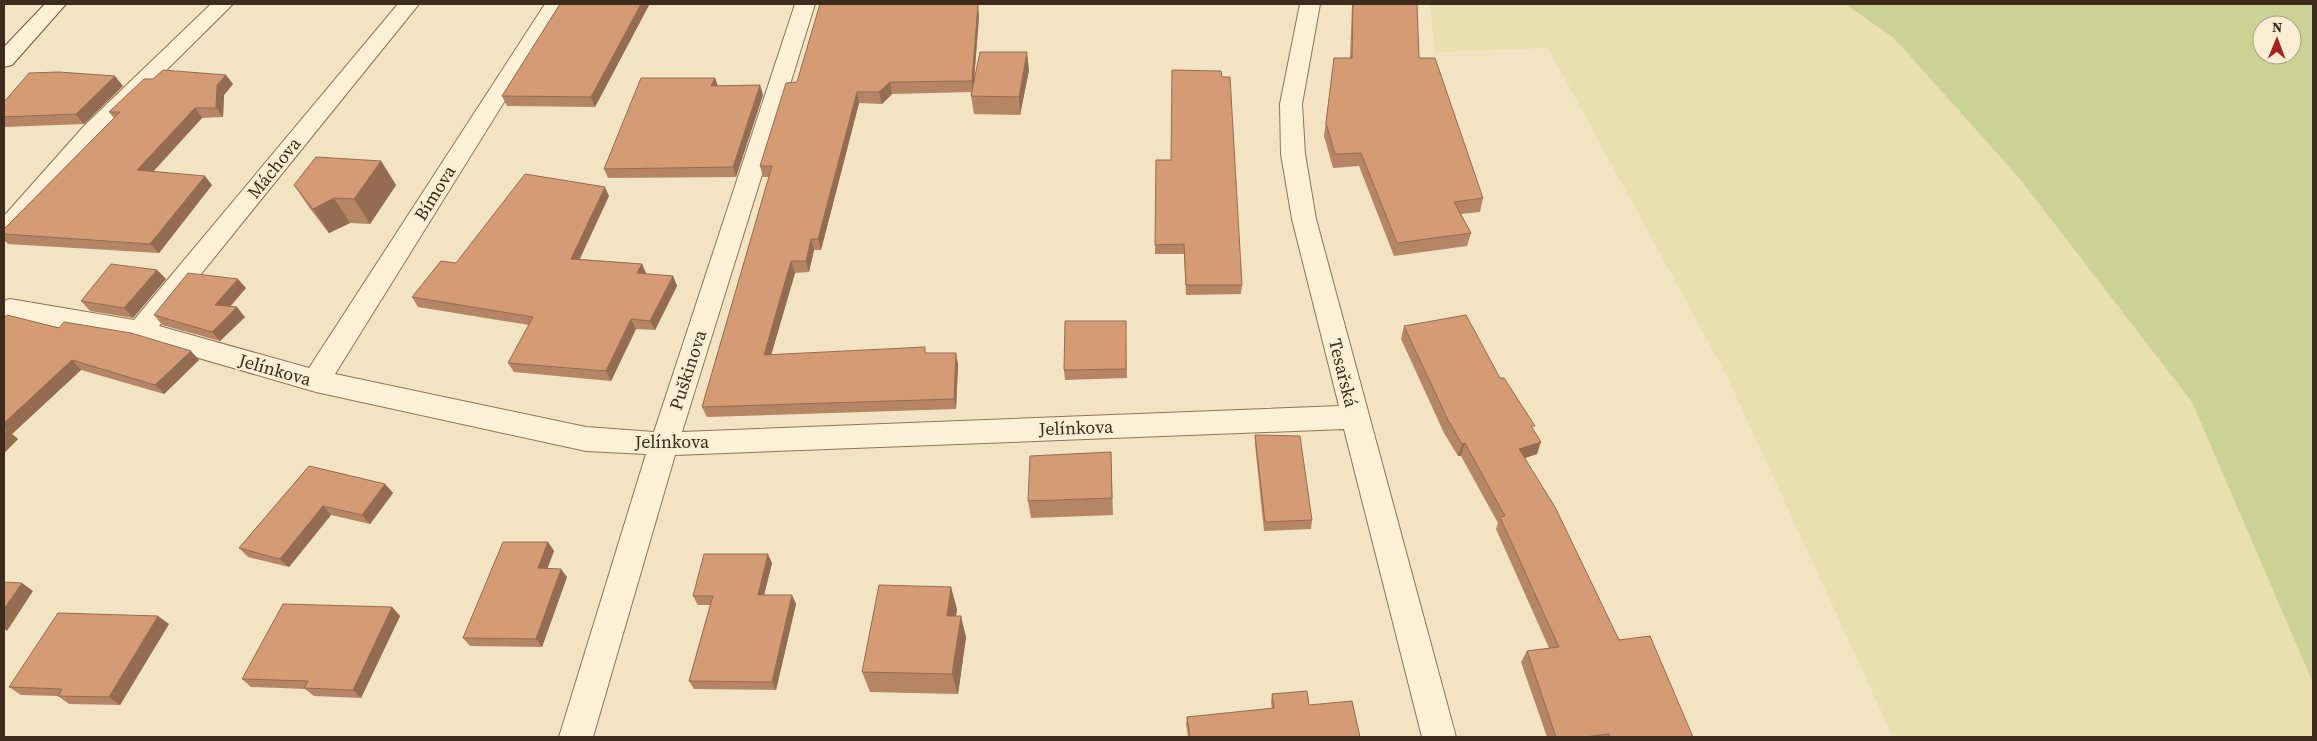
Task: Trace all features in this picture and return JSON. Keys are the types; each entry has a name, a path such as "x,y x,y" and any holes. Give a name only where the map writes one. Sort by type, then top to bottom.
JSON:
{"street":[{"path":"7,52 56,4"},
{"path":"4,232 92,131 223,4"},
{"name":"Máchova","path":"140,331 409,4"},
{"name":"Bímova","path":"316,382 554,4"},
{"name":"Puškinova","path":"576,737 664,444 805,4"},
{"name":"Tesařská","path":"1310,4 1291,104 1293,154 1304,219 1354,417 1439,737"},
{"name":"Jelínkova","path":"4,311 10,309 140,331 316,382 586,440 664,444 1354,417"}],"shaded area":[{"path":"1430,4 1845,4 1894,38 2019,178 2192,402 2313,683 2313,737 1893,737 1726,374 1548,48 1435,52"}],"green space":[{"path":"1845,4 2313,4 2313,683 2192,402 2019,178 1894,38"}],"building":[{"path":"560,4 641,4 591,97 502,96"},
{"path":"820,4 978,4 972,81 890,82 879,92 857,92 818,239 811,239 806,261 791,261 764,355 925,347 925,353 956,353 954,399 702,407 772,166 760,166 786,83 797,82"},
{"path":"1353,4 1417,4 1419,58 1435,58 1483,198 1454,202 1471,233 1397,243 1361,153 1335,154 1326,123 1334,58 1352,58"},
{"path":"980,52 1027,52 1019,97 971,96"},
{"path":"163,70 226,75 217,85 216,108 195,108 137,170 205,176 150,244 4,234 4,229 120,112 109,112 144,79 153,79"},
{"path":"1172,70 1221,71 1222,77 1230,77 1242,285 1186,285 1184,244 1155,245 1156,160 1171,160"},
{"path":"59,72 115,76 76,114 4,117 4,102 29,73"},
{"path":"641,78 715,78 711,86 760,85 733,167 604,169"},
{"path":"316,157 381,161 354,199 334,198 313,209 294,185"},
{"path":"525,174 605,187 571,259 642,264 637,273 673,276 650,321 631,319 606,371 508,363 533,317 412,297 441,261 456,263"},
{"path":"111,264 157,270 124,308 81,301"},
{"path":"188,273 238,279 215,305 237,307 212,332 154,315"},
{"path":"7,315 59,328 64,322 131,333 191,351 155,385 72,360 4,423 4,318"},
{"path":"1466,315 1500,378 1504,378 1535,426 1531,426 1541,442 1519,449 1555,507 1619,640 1650,636 1693,737 1610,737 1609,734 1585,737 1556,737 1527,651 1559,647 1500,517 1505,516 1465,443 1462,444 1448,420 1404,326"},
{"path":"1065,321 1126,321 1126,369 1064,370"},
{"path":"1255,435 1300,436 1312,520 1265,522"},
{"path":"1111,452 1112,498 1028,501 1030,456"},
{"path":"309,466 385,484 362,515 323,506 280,559 239,548"},
{"path":"503,542 548,542 538,568 561,569 536,639 463,638"},
{"path":"704,554 768,554 758,595 792,595 772,682 689,681 713,596 693,596"},
{"path":"4,582 22,583 4,609"},
{"path":"879,585 951,587 947,616 961,616 952,674 862,672"},
{"path":"283,604 392,607 353,690 304,688 308,681 242,679"},
{"path":"58,613 158,616 109,697 58,696 62,689 9,687"},
{"path":"1307,691 1309,705 1352,701 1360,737 1190,737 1187,717 1274,708 1272,694"}]}
